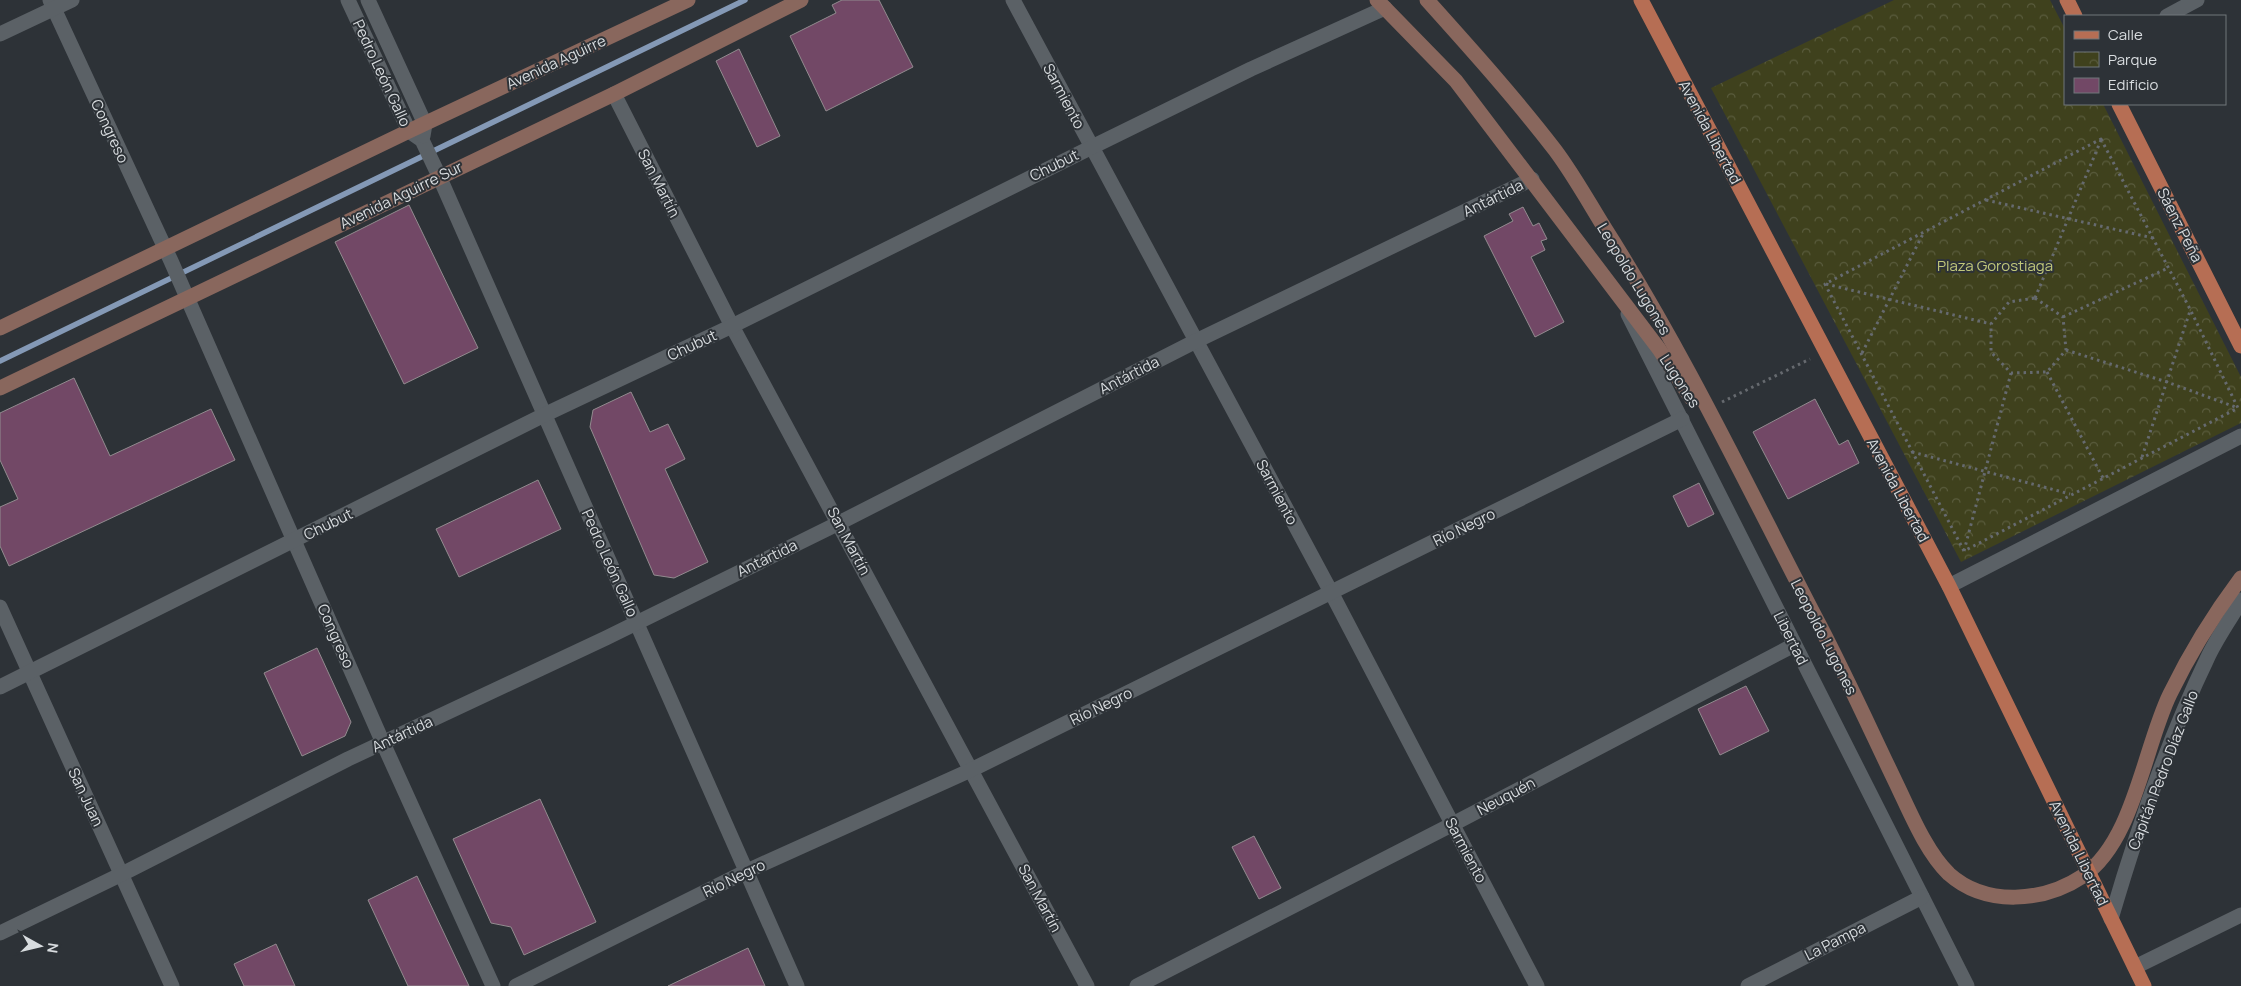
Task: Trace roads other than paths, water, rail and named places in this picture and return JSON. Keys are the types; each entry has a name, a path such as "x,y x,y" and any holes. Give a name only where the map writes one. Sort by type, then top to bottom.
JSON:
{"main road":[{"name":"Avenida Aguirre","path":"424,124 688,0"},
{"name":"Avenida Aguirre Sur","path":"0,388 184,292 437,173 614,94 801,0"},
{"name":"Leopoldo Lugones","path":"1427,0 1483,62 1556,152 1637,280 1708,409 1832,650 1923,839 1949,874 1972,888 1995,897 2019,897 2040,894 2062,887 2086,874 2111,848 2132,803 2169,697 2195,648 2241,578"},
{"name":"Avenida Libertad","path":"1641,0 1824,352 1949,586 2144,986"},
{"path":"2067,0 2074,15"},
{"name":"Leopoldo Lugones","path":"1381,4 1456,81 1616,290"},
{"name":"Sáenz Peña","path":"2120,105 2241,346"},
{"path":"0,328 168,255 424,124"},
{"name":"Lugones","path":"1616,290 1660,348 1741,475"}],"street":[{"path":"0,34 52,4 72,0"},
{"name":"Pedro León Gallo","path":"348,0 408,131 422,140"},
{"name":"Pedro León Gallo","path":"368,0 424,124 422,140 797,986"},
{"name":"Sarmiento","path":"1013,0 1331,592 1537,986"},
{"path":"2169,15 2197,0"},
{"name":"Congreso","path":"52,4 168,255 383,743 493,986"},
{"name":"Chubut","path":"0,687 544,415 732,326 1381,4"},
{"name":"San Martín","path":"614,94 732,326 1087,986"},
{"name":"Antártida","path":"0,933 383,743 636,623 839,523 1196,341 1532,179"},
{"name":"Libertad","path":"1616,290 1967,986"},
{"name":"Río Negro","path":"516,986 747,871 971,770 1682,419"},
{"path":"1949,586 2241,436"},
{"name":"Capitán Pedro Díaz Gallo","path":"2111,919 2128,862 2172,735 2208,657 2241,600"},
{"name":"San Juan","path":"0,607 172,986"},
{"name":"Neuquén","path":"1137,986 1453,824 1794,645"},
{"name":"La Pampa","path":"1748,986 1922,897"},
{"path":"2135,967 2241,915"}],"waterway":[{"path":"0,361 745,0"}],"park label":[{"name":"Plaza Gorostiaga","path":"1995,265"}]}
